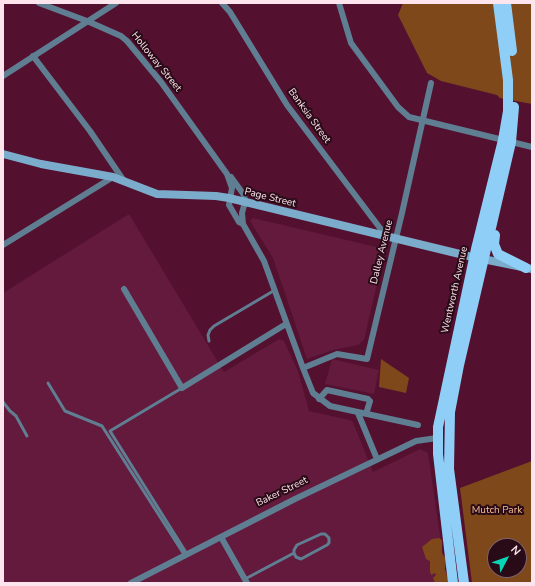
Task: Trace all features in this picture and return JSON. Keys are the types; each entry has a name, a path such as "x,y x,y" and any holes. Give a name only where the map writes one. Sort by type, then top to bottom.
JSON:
{"main road":[{"name":"Wentworth Avenue","path":"453,583 444,516 437,438 445,388 475,257 507,141 508,80 498,3"},
{"name":"Wentworth Avenue","path":"464,583 449,469 448,438 455,386 496,211 515,97 506,3"},
{"name":"Page Street","path":"3,154 41,164 113,177 157,194 229,198 475,257 529,268"},
{"path":"496,211 497,227 493,241 495,250 501,256 529,268"},
{"name":"Baker Street","path":"437,438 448,438"}],"street":[{"name":"Holloway Street","path":"39,3 87,21 127,40 161,82 227,174 243,193 245,202"},
{"path":"3,76 116,3"},
{"name":"Banksia Street","path":"222,3 230,12 287,105 386,236"},
{"path":"339,3 351,43 398,107 408,117 532,147"},
{"path":"33,56 90,131 124,181"},
{"name":"Dalley Avenue","path":"303,368 337,354 367,359 431,83"},
{"name":"Holloway Street","path":"227,174 232,188 229,198 230,208 239,222 243,224 264,261 303,368 318,399"},
{"path":"3,245 113,177"},
{"path":"243,224 242,213 245,202"},
{"path":"124,288 182,388 286,324"},
{"path":"366,414 370,401 368,399 327,390 318,399 330,406 358,413 418,425"},
{"path":"358,413 377,459"},
{"name":"Baker Street","path":"131,583 220,537 416,440 437,438"},
{"path":"220,537 245,581"}],"lane":[{"path":"210,342 208,335 214,326 274,290"},
{"path":"48,383 65,411 102,426 186,555"},
{"path":"182,388 110,431 186,555"},
{"path":"3,402 16,416 28,436"},
{"path":"245,581 294,553 297,545 321,534 325,534 329,538 329,543 327,545 301,559 296,557 294,553"}],"shaded area":[{"path":"129,214 224,372 279,339 284,341 298,371 309,411 350,420 353,422 373,472 420,449 428,453 447,583 3,583 3,293"},
{"path":"253,218 385,249 364,340 358,345 333,350 307,359 273,258 250,221"},
{"path":"332,359 379,370 374,394 325,384"}],"green space":[{"path":"403,3 532,3 532,104 500,98 497,95 441,81 427,73 398,15"},
{"path":"381,359 409,378 406,393 379,387"},
{"name":"Mutch Park","path":"532,461 532,583 472,583 460,488"},
{"path":"439,538 442,540 442,553 446,559 445,569 448,580 447,583 435,583 433,578 436,575 435,573 431,575 430,561 426,559 422,547 432,539"}]}
